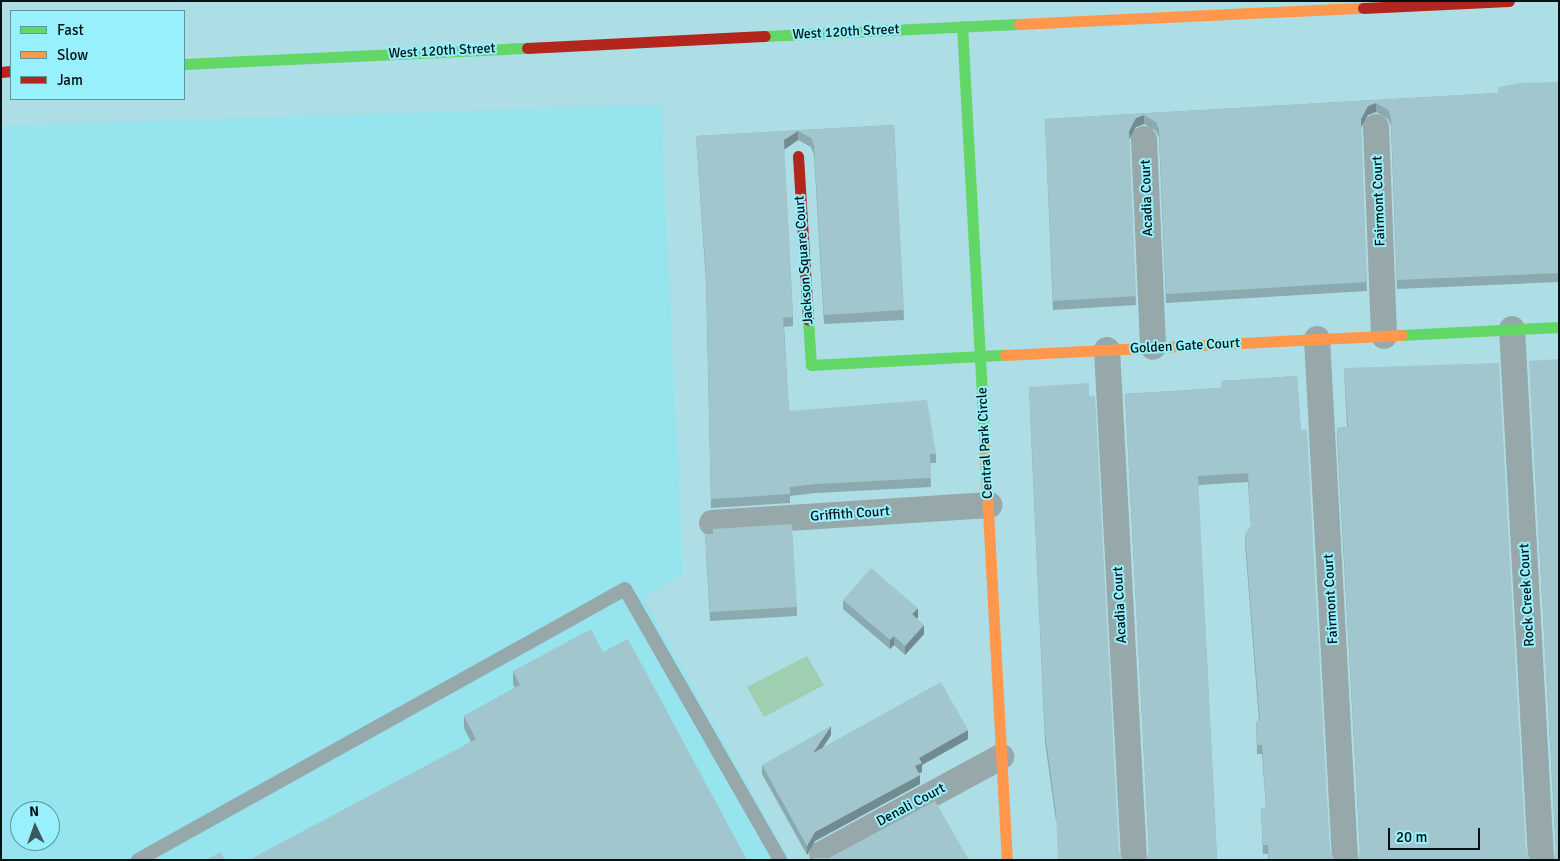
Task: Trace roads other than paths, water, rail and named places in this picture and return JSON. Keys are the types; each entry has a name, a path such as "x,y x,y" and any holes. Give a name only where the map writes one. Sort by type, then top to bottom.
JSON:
{"street":[{"name":"West 120th Street","path":"185,64 1509,1"},
{"name":"Central Park Circle","path":"962,26 1007,860"},
{"name":"Fairmont Court","path":"1376,127 1384,336"},
{"name":"Acadia Court","path":"1144,139 1153,347"},
{"name":"Jackson Square Court","path":"798,156 811,365"},
{"name":"Golden Gate Court","path":"811,365 1559,327"},
{"name":"Rock Creek Court","path":"1512,330 1541,860"},
{"name":"Fairmont Court","path":"1317,339 1346,860"},
{"name":"Acadia Court","path":"1106,350 1134,860"},
{"name":"Griffith Court","path":"712,523 988,505"},
{"name":"Denali Court","path":"822,854 1001,757"}],"lane":[{"path":"138,860 625,589 780,860"}]}
